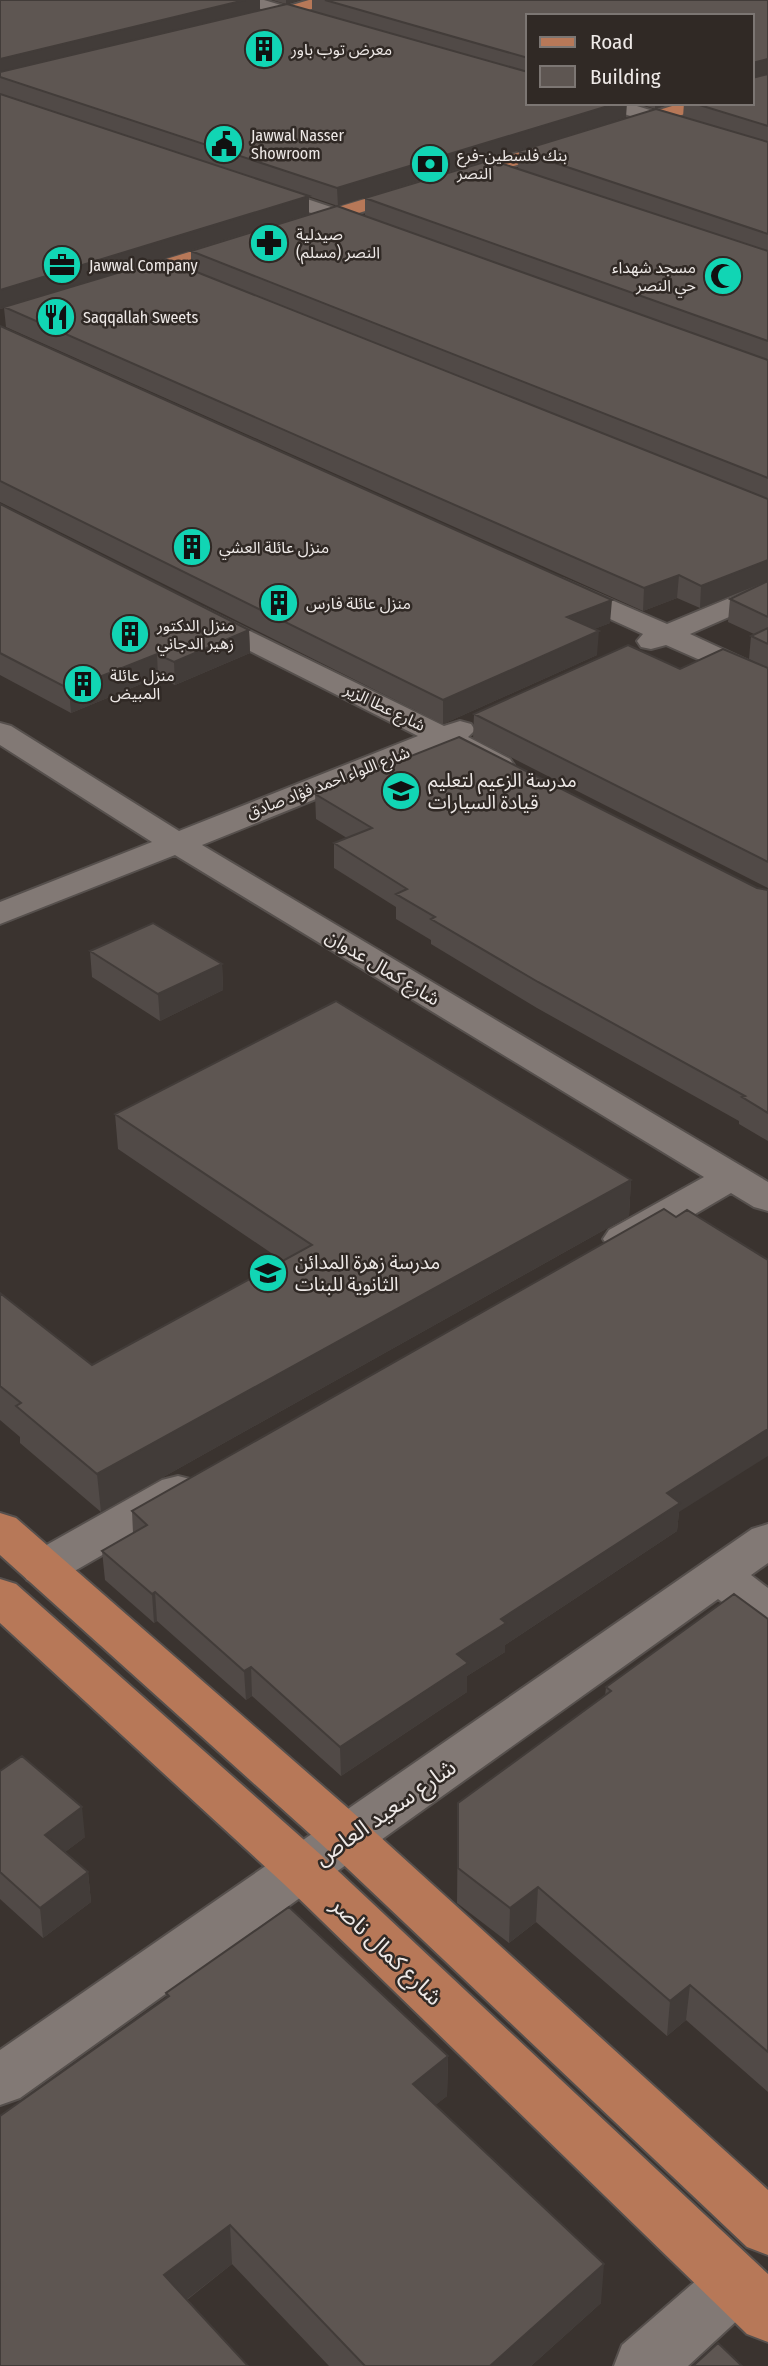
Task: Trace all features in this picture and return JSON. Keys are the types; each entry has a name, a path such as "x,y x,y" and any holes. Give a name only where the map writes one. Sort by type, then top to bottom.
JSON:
{"main road":[{"path":"234,22 286,6 326,0"},
{"path":"325,211 488,167 654,111 690,105"},
{"path":"279,225 632,110"},
{"path":"253,233 163,267 103,280 253,233"},
{"path":"0,1529 348,1839 768,2228"},
{"name":"شارع كمال ناصر","path":"0,1596 303,1870 752,2299"}],"street":[{"path":"246,0 286,6 340,27"},
{"path":"614,105 632,110 654,111 768,152"},
{"path":"488,167 527,180"},
{"path":"239,182 388,233"},
{"path":"163,267 201,283"},
{"path":"538,576 768,681"},
{"path":"629,651 768,590"},
{"name":"شارع عطا الزير","path":"182,605 520,776"},
{"name":"شارع اللواء احمد فؤاد صادق","path":"0,914 482,720"},
{"name":"شارع كمال عدوان","path":"0,732 175,842 768,1199"},
{"path":"587,1259 732,1177"},
{"path":"43,1568 212,1472"},
{"name":"شارع سعيد العاص","path":"0,2081 348,1839 768,1540"},
{"path":"718,1575 768,1612"},
{"path":"644,2366 752,2299"}],"building":[{"path":"0,0 245,0 0,59"},
{"path":"325,0 768,0 768,59 754,62 754,14 526,14 526,57"},
{"path":"287,4 526,71 526,105 611,105 337,188 0,77 0,72"},
{"path":"768,74 768,126 700,105 754,105 754,78"},
{"path":"0,94 309,196 0,290"},
{"path":"656,109 768,142 768,234 519,151"},
{"path":"491,160 768,251 768,341 365,198"},
{"path":"337,206 768,360 768,478 191,251"},
{"path":"164,259 768,499 768,560 701,586 679,575 644,588 4,307"},
{"path":"0,326 612,600 567,617 599,631 443,700 0,481"},
{"path":"0,504 249,630 174,662 157,654 69,689 0,653"},
{"path":"768,581 768,617 730,599"},
{"path":"768,628 768,644 751,636"},
{"path":"628,645 680,669 723,649 768,668 768,862 474,714"},
{"path":"459,737 757,888 768,890 768,1113 742,1097 745,1096 538,982 431,919 435,917 396,894 407,889 334,843 372,828 315,794"},
{"path":"153,923 222,964 158,994 90,951"},
{"path":"336,1001 631,1180 97,1474 16,1406 21,1403 0,1386 0,1293 92,1365 312,1245 115,1114"},
{"path":"664,1209 676,1217 687,1210 768,1260 768,1429 667,1493 680,1503 501,1619 506,1623 457,1654 468,1663 340,1747 251,1667 244,1671 155,1592 152,1594 102,1551 147,1525 132,1511"},
{"path":"734,1594 768,1619 768,2052 690,1985 670,2001 538,1887 510,1908 458,1868 458,1803 611,1691 606,1687"},
{"path":"22,1756 82,1807 45,1835 88,1872 40,1908 0,1872 0,1771"},
{"path":"289,1907 448,2056 413,2084 604,2264 490,2366 365,2366 230,2225 164,2275 248,2366 0,2366 0,2116 169,1996 166,1993"},
{"path":"718,2343 742,2366 693,2366"}],"place":[{"name":"معرض توب باور","path":"264,49"},
{"name":"Jawwal Nasser Showroom","path":"224,144"},
{"name":"بنك فلسطين-فرع النصر","path":"430,164"},
{"name":"صيدلية النصر (مسلم)","path":"269,243"},
{"name":"Jawwal Company","path":"62,265"},
{"name":"مسجد شهداء حي النصر","path":"723,276"},
{"name":"Saqqallah Sweets","path":"56,317"},
{"name":"منزل عائلة العشي","path":"192,547"},
{"name":"منزل عائلة فارس","path":"279,603"},
{"name":"منزل الدكتور زهير الدجاني","path":"130,634"},
{"name":"منزل عائلة المبيض","path":"83,684"},
{"name":"مدرسة الزعيم لتعليم قيادة السيارات","path":"401,791"},
{"name":"مدرسة زهرة المدائن الثانوية للبنات","path":"268,1273"}]}
